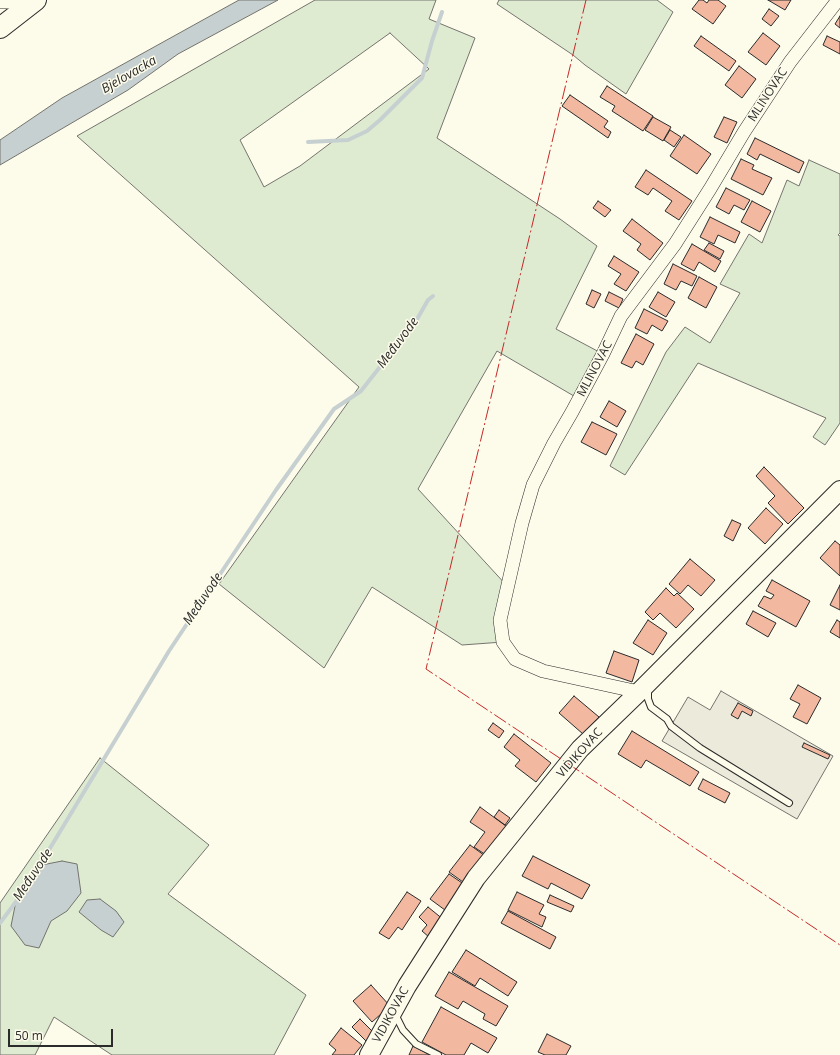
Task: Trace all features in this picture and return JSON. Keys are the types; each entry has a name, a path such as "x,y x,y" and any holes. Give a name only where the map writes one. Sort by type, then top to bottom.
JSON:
{"main road":[{"path":"0,28 36,0"}],"street":[{"path":"0,2 26,0"},
{"name":"MLINOVAC","path":"643,688 543,671 515,659 503,642 500,620 522,523 533,485 538,474 603,354 621,316 675,244 744,132 790,62 838,0"},
{"name":"VIDIKOVAC","path":"369,1055 407,986 476,878 580,749 643,688 840,490"}],"lane":[{"path":"643,688 651,707 667,719 671,726 700,748 790,803"},
{"path":"394,1011 403,1030 416,1044 438,1055"}],"green space":[{"path":"315,0 436,0 429,19 475,38 437,138 560,219 597,246 556,329 603,354 579,399 497,351 418,489 508,587 503,642 462,645 372,587 324,668 219,584 359,387 77,136","holes":["390,33 429,69 300,166 264,187 240,140"]},
{"path":"499,0 657,0 673,12 626,94 573,55 497,4"},
{"path":"809,160 840,174 840,233 838,235 840,236 840,423 825,445 813,437 826,418 698,363 625,475 610,466 666,352 685,327 710,343 740,293 720,284 749,234 762,243 787,180 799,186"},
{"path":"100,758 209,845 168,894 306,995 274,1055 112,1055 54,1017 35,1055 0,1055 0,903"}],"shaded area":[{"path":"721,691 833,756 797,819 662,741 688,697 710,710"}],"water":[{"name":"Bjelovacka","path":"239,0 278,0 178,54 128,90 0,165 0,140 62,98"},
{"path":"62,861 77,864 81,893 67,911 51,921 39,948 25,945 11,926 16,901 42,865"},
{"path":"100,899 116,911 124,922 113,937 101,930 79,912 87,900"}],"building":[{"path":"699,0 703,0 707,3 709,0 718,0 726,6 713,24 692,9"},
{"path":"768,0 791,0 785,10"},
{"path":"769,9 779,16 771,26 762,19"},
{"path":"840,16 840,28 835,24"},
{"path":"763,33 780,46 766,65 748,52"},
{"path":"701,36 736,61 729,71 694,46"},
{"path":"827,36 840,42 840,54 823,45"},
{"path":"739,66 756,79 742,98 725,85"},
{"path":"607,86 653,116 643,131 612,111 615,106 600,97"},
{"path":"570,95 608,121 604,127 611,132 608,138 562,106"},
{"path":"653,117 671,127 663,141 645,130"},
{"path":"724,117 737,122 727,143 714,137"},
{"path":"670,130 681,137 674,147 664,140"},
{"path":"684,135 711,154 697,174 670,156"},
{"path":"755,138 804,162 799,173 760,154 757,160 747,154"},
{"path":"741,159 754,165 752,169 772,178 763,195 731,179"},
{"path":"646,170 692,201 679,220 665,211 672,201 653,188 648,195 635,187"},
{"path":"726,188 750,200 744,210 734,205 729,214 716,207"},
{"path":"598,201 611,210 605,217 593,208"},
{"path":"752,201 771,211 760,232 741,222"},
{"path":"710,217 740,232 735,243 718,235 714,244 700,237"},
{"path":"632,219 663,243 650,260 637,250 641,244 623,231"},
{"path":"709,243 724,251 720,259 704,250"},
{"path":"692,244 721,261 715,272 699,262 694,271 681,264"},
{"path":"614,256 639,272 626,291 614,284 621,274 608,266"},
{"path":"673,264 697,276 692,286 681,281 676,290 664,284"},
{"path":"699,277 717,287 706,308 688,298"},
{"path":"592,290 601,294 594,308 586,304"},
{"path":"609,292 623,299 619,308 605,301"},
{"path":"658,292 675,302 666,317 649,307"},
{"path":"644,309 668,321 662,331 652,325 647,334 635,328"},
{"path":"636,334 654,344 643,365 636,361 632,368 621,363"},
{"path":"609,401 626,411 617,427 600,417"},
{"path":"592,422 617,434 606,455 581,442"},
{"path":"764,467 804,508 788,524 768,503 775,496 756,476"},
{"path":"766,508 783,524 765,544 748,528"},
{"path":"732,520 741,524 733,541 724,536"},
{"path":"835,541 840,545 840,576 820,558"},
{"path":"690,559 715,580 701,596 688,585 680,594 669,584"},
{"path":"772,580 810,601 796,627 758,606 764,596 771,599 774,595 766,591"},
{"path":"840,585 840,610 830,605"},
{"path":"666,588 674,596 677,593 694,609 676,628 660,613 653,620 645,612"},
{"path":"753,611 776,623 768,637 746,624"},
{"path":"648,620 667,633 653,655 633,643"},
{"path":"837,620 840,622 840,638 830,632"},
{"path":"614,651 639,660 632,682 606,673"},
{"path":"798,685 821,698 807,724 793,717 800,704 790,699"},
{"path":"574,696 599,717 583,734 559,713"},
{"path":"738,703 753,711 751,716 742,711 738,719 731,715"},
{"path":"493,723 504,731 499,738 488,730"},
{"path":"632,731 699,772 690,786 646,760 641,768 618,754"},
{"path":"514,734 551,763 536,782 515,766 520,760 504,747"},
{"path":"804,743 830,755 828,759 802,747"},
{"path":"703,779 730,793 725,803 698,789"},
{"path":"480,807 510,829 489,857 474,847 485,832 470,822"},
{"path":"499,810 510,818 505,825 494,817"},
{"path":"470,845 488,858 469,874 463,882 449,872"},
{"path":"533,856 590,885 582,899 551,883 548,889 522,876"},
{"path":"449,874 468,887 449,913 430,899"},
{"path":"407,892 421,901 402,930 398,927 389,939 379,933"},
{"path":"517,892 544,905 539,914 546,917 542,927 508,910"},
{"path":"550,895 574,906 571,912 547,902"},
{"path":"428,907 444,920 429,937 422,931 427,925 419,917"},
{"path":"508,911 556,937 550,949 501,923"},
{"path":"466,950 517,982 508,996 480,978 475,986 452,972"},
{"path":"449,972 508,1006 496,1026 483,1019 485,1014 463,1001 458,1009 435,996"},
{"path":"371,985 390,1006 372,1022 353,1001"},
{"path":"441,1007 497,1038 488,1053 471,1043 464,1055 446,1055 422,1042"},
{"path":"360,1019 376,1035 368,1043 352,1027"},
{"path":"341,1028 362,1045 354,1055 332,1055 336,1050 329,1044"},
{"path":"547,1034 571,1046 566,1055 545,1055 538,1052"},
{"path":"413,1046 430,1055 409,1055"}],"waterway":[{"path":"308,142 348,140 367,131 380,120 422,78 442,12"},
{"name":"Međuvode","path":"29,883 169,651 276,490 334,409 361,391 416,321 428,300 433,296"},
{"name":"Međuvode","path":"0,923 21,895"}],"power":[{"path":"586,0 426,669 840,945"}]}
